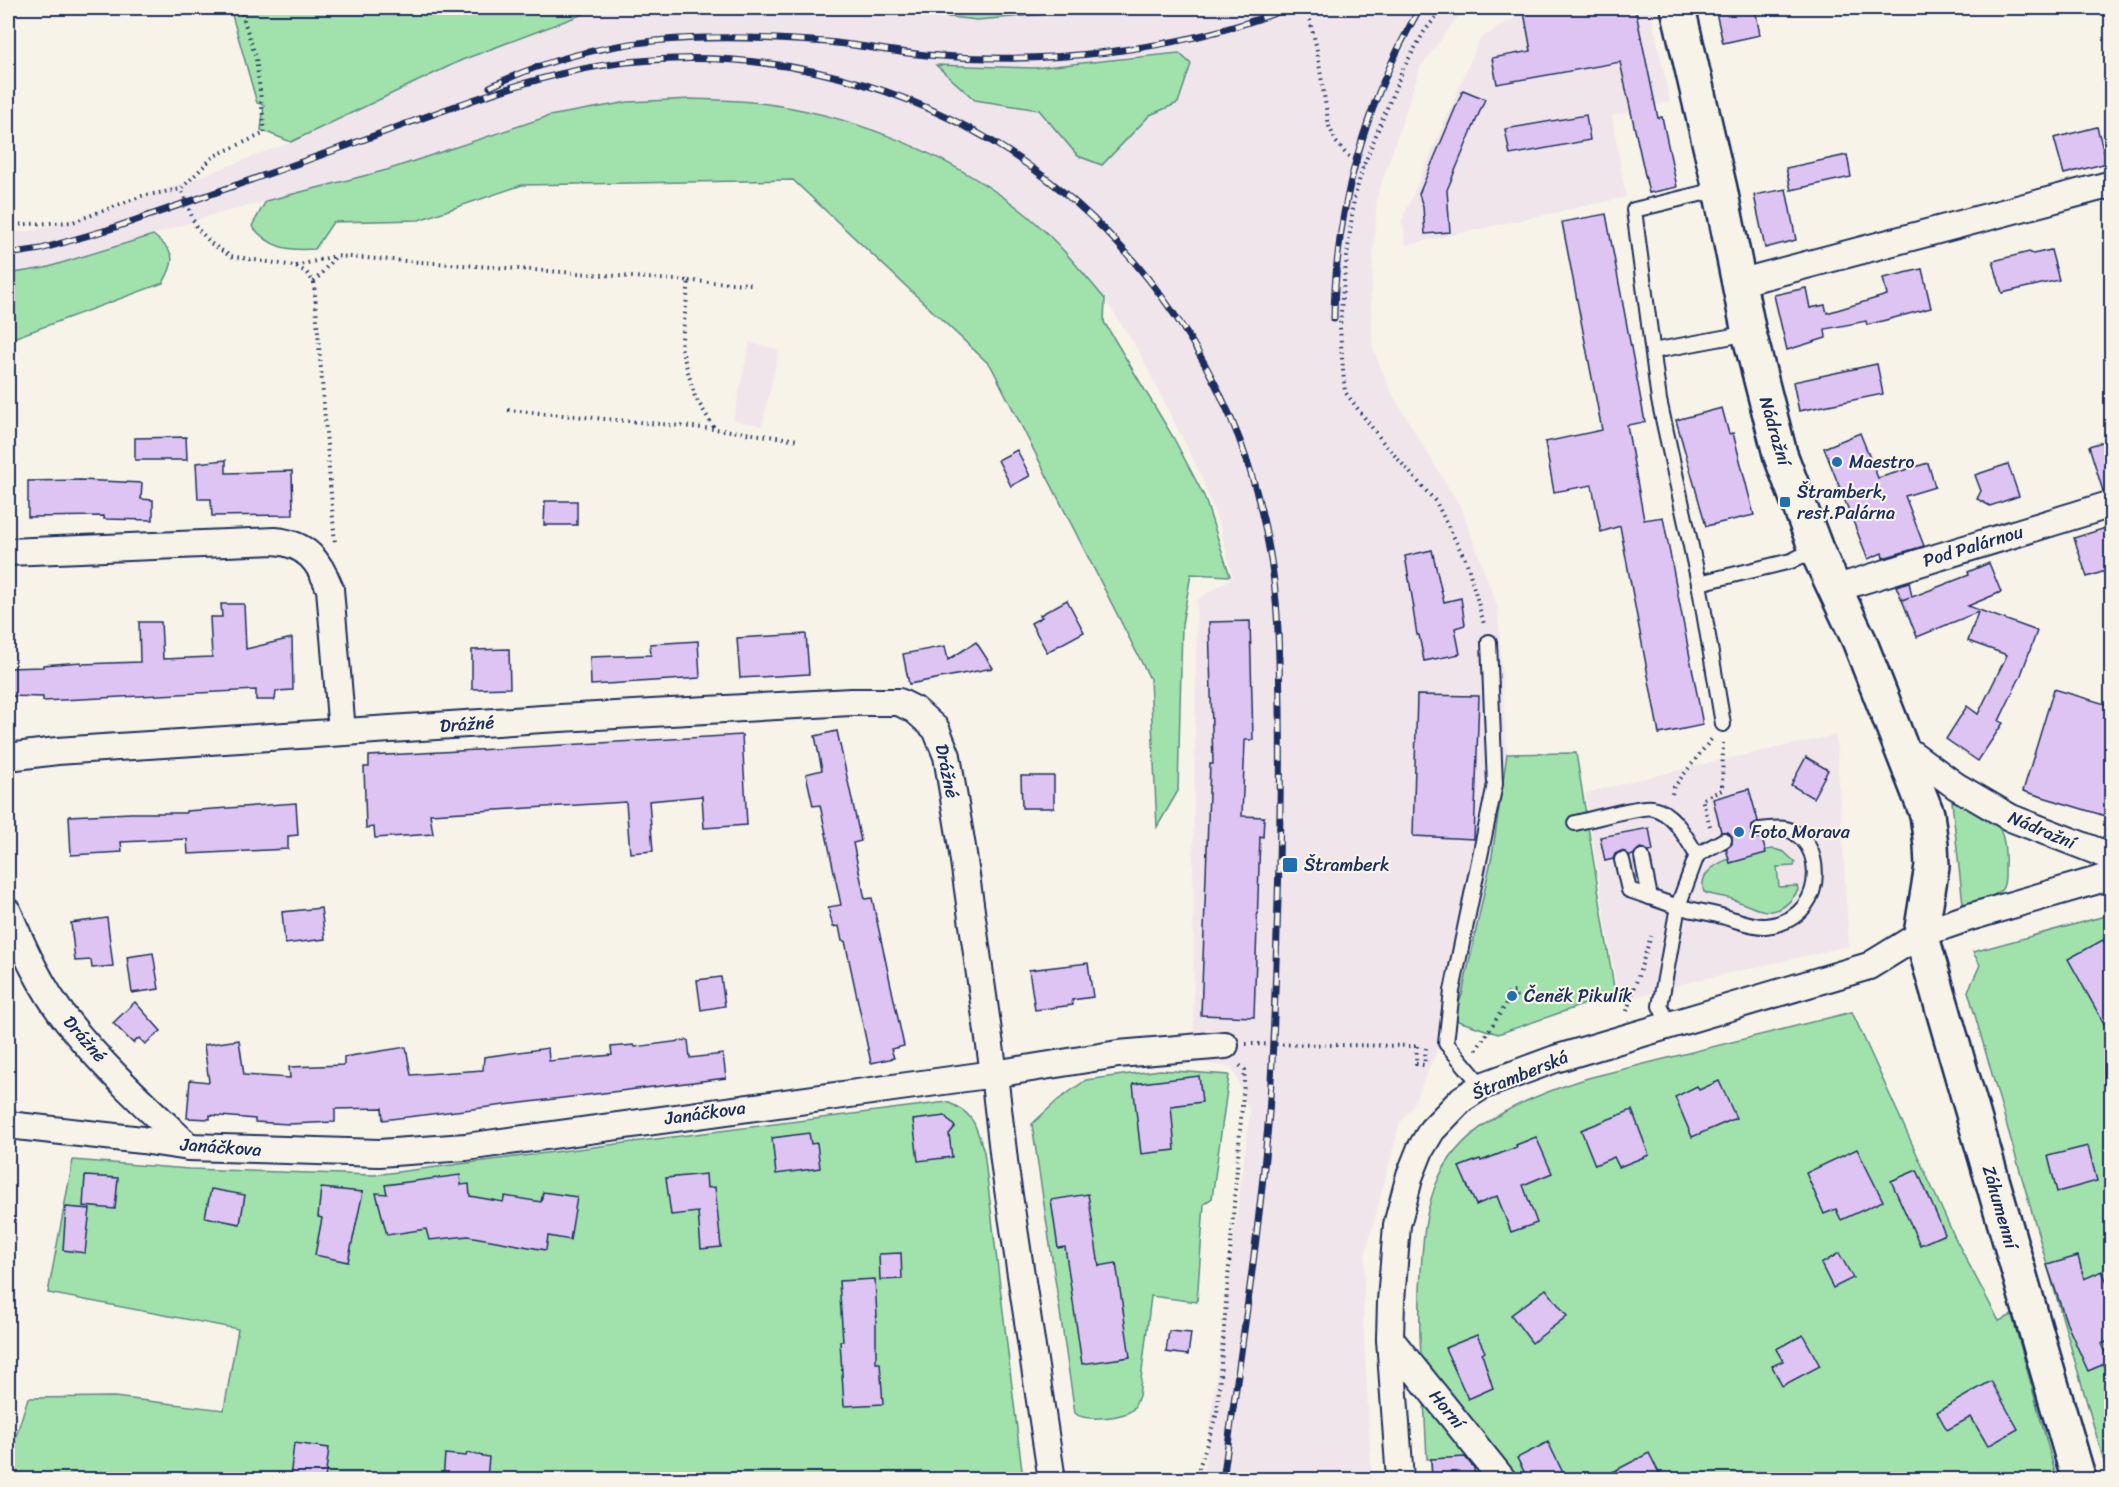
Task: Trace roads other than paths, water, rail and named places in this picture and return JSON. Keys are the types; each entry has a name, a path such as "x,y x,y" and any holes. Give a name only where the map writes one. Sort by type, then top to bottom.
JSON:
{"main road":[{"name":"Nádražní","path":"1678,8 1720,189 1749,333 1780,454 1816,549 1858,640 1900,745"},
{"path":"1900,745 1927,814 1931,845 1932,866 1921,934"},
{"name":"Záhumenní","path":"1921,934 2079,1479"}],"street":[{"path":"1738,283 2112,184"},
{"name":"Pod Palárnou","path":"1834,589 2112,504"},
{"path":"8,552 275,541 291,543 307,553 321,567 330,589 342,732"},
{"name":"Drážné","path":"8,757 57,751 342,732 851,702 899,702 915,710 936,729 947,756 994,1074"},
{"name":"Nádražní","path":"1900,745 1956,786 2011,819 2112,858"},
{"path":"1921,934 1970,917 2112,876"},
{"name":"Drážné","path":"8,912 34,972 67,1022 147,1108 189,1147"},
{"name":"Štramberská","path":"1400,1479 1390,1339 1394,1252 1402,1201 1410,1175 1420,1150 1432,1130 1462,1099 1482,1086 1555,1059 1869,966 1921,934"},
{"path":"1052,1479 1005,1169 994,1074 1118,1054 1230,1045"},
{"name":"Janáčkova","path":"8,1125 189,1147 368,1153 466,1147 994,1074"},
{"name":"Horní","path":"1390,1339 1503,1479"}],"lane":[{"path":"1720,189 1635,210 1659,400 1699,583 1723,724"},
{"path":"1653,351 1749,333"},
{"path":"1699,583 1791,561 1816,549"},
{"path":"1482,1086 1446,1043 1452,991 1496,784 1489,642"},
{"path":"1575,823 1651,807 1666,814 1697,855"},
{"path":"1622,860 1629,890 1678,906 1763,927 1784,922 1798,913 1808,901 1814,888 1814,865 1807,843 1794,832 1778,828 1760,830"},
{"path":"1669,1024 1660,1006 1678,906 1697,855 1719,842"},
{"path":"1642,857 1650,897"}],"railway":[{"path":"490,87 531,69 572,56 655,41 697,38 783,39 970,58 1063,56 1157,45 1246,23 1288,8"},
{"path":"1334,319 1340,237 1357,158 1384,81 1420,8"},
{"path":"8,254 41,249 107,230 500,91 563,73 595,67 675,59 723,59 817,72 863,84 907,100 951,119 993,142 1046,179 1095,220 1138,267 1176,318 1209,372 1236,430 1256,491 1270,554 1275,592 1279,670 1280,804 1271,1086 1255,1251 1223,1480"}],"place":[{"name":"Maestro","path":"1837,462"},
{"name":"Štramberk, rest.Palárna","path":"1785,502"},
{"name":"Foto Morava","path":"1739,832"},
{"name":"Štramberk","path":"1290,865"},
{"name":"Čeněk Pikulík","path":"1512,996"}]}
